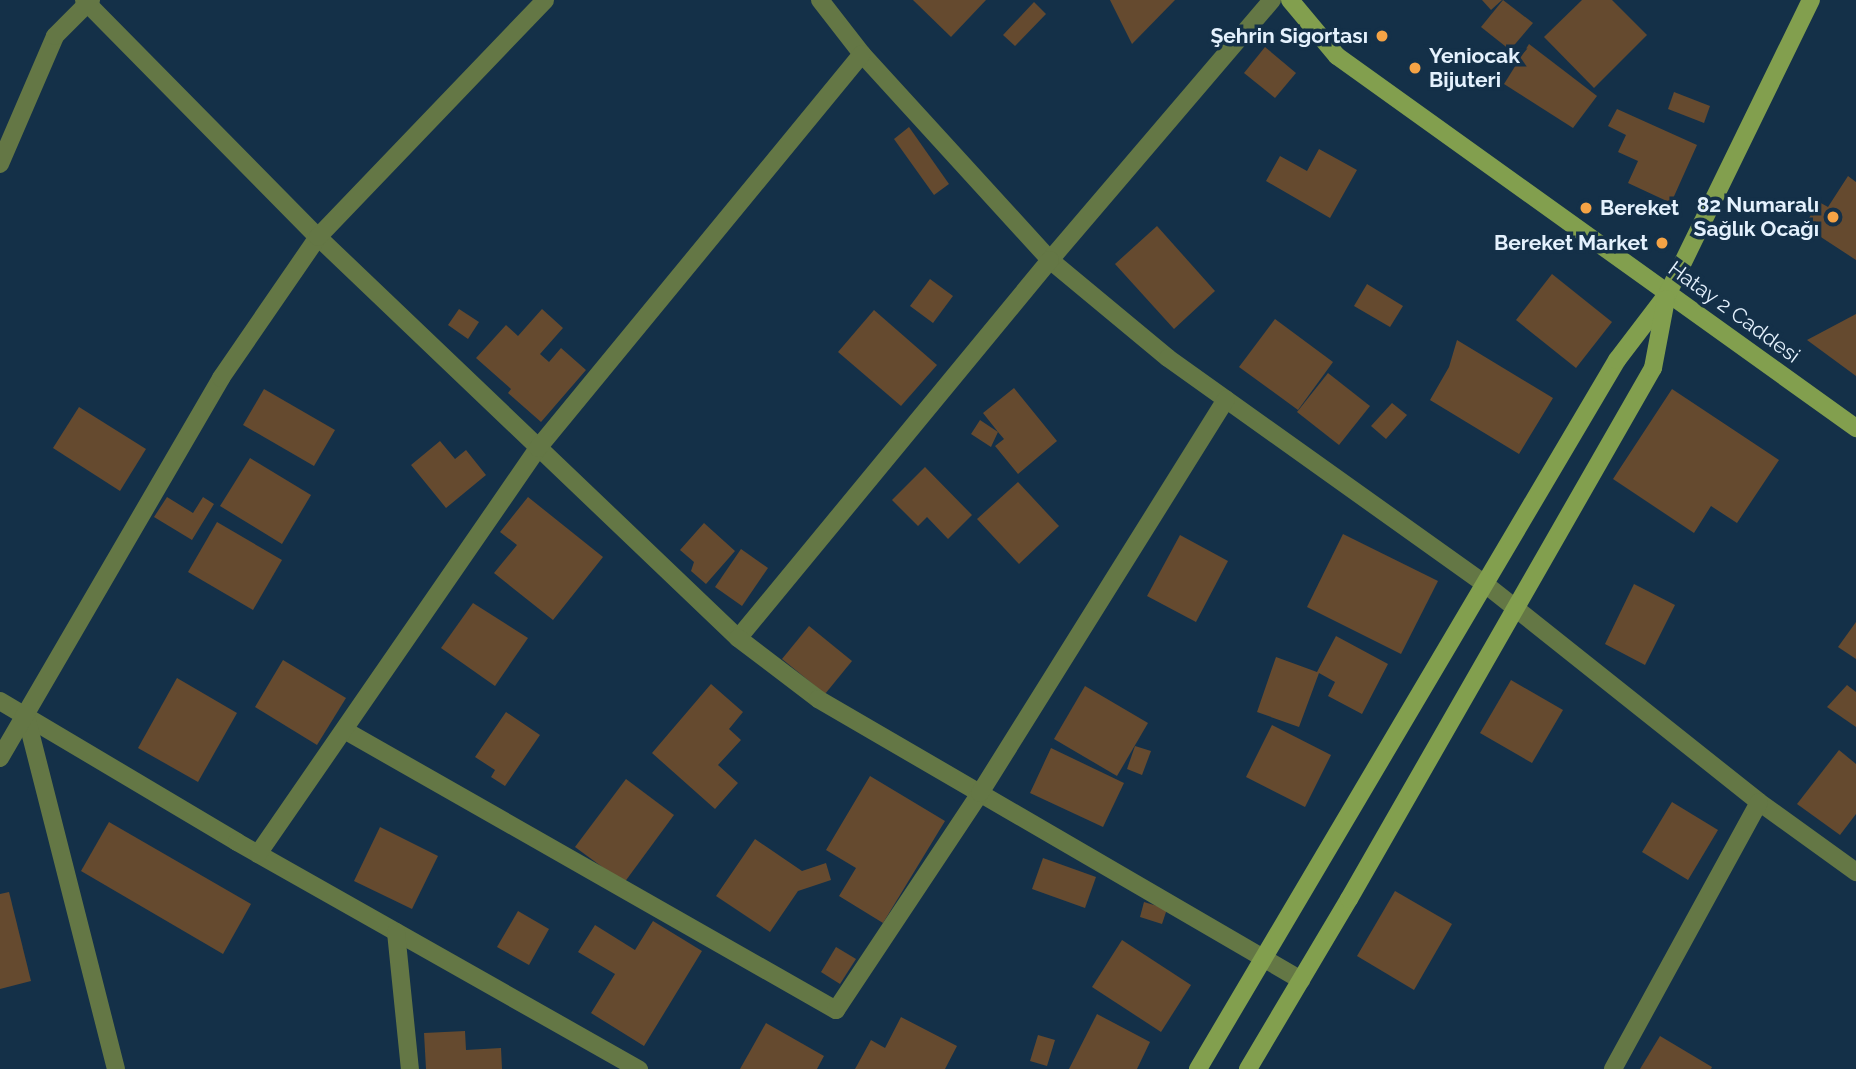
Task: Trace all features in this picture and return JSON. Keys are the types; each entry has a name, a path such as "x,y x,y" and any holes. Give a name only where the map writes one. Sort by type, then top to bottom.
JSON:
{"street":[{"path":"0,758 221,378 318,237 545,0"},
{"path":"820,0 862,54 1050,260 1168,358 1485,584 1759,802 1856,872"},
{"path":"738,638 1050,260 1272,0"},
{"name":"Hatay 2 Caddesi","path":"1290,0 1337,56 1856,428"},
{"path":"1198,1069 1617,360 1668,293 1811,0"},
{"path":"0,164 55,36 87,1 318,237 738,638 818,699 1301,980"},
{"path":"258,854 346,731 538,448 862,54"},
{"path":"1248,1069 1653,368 1668,293"},
{"path":"346,731 836,1010 980,793 1226,399"},
{"path":"0,701 258,854 639,1069"},
{"path":"26,716 116,1069"},
{"path":"1613,1069 1759,802"},
{"path":"396,932 410,1069"}],"building":[{"path":"913,0 986,0 951,37"},
{"path":"1110,0 1175,0 1132,44"},
{"path":"1482,0 1502,0 1491,10"},
{"path":"1503,0 1533,23 1510,50 1481,27"},
{"path":"1582,0 1612,0 1647,35 1594,88 1544,37"},
{"path":"1034,2 1046,14 1015,46 1003,35"},
{"path":"1529,44 1597,96 1573,128 1504,84"},
{"path":"1265,47 1296,73 1275,98 1244,73"},
{"path":"1674,92 1710,106 1704,123 1668,109"},
{"path":"1617,109 1697,145 1671,203 1628,183 1638,161 1618,152 1626,135 1608,126"},
{"path":"909,127 949,184 934,195 894,139"},
{"path":"1319,149 1357,170 1330,218 1266,181 1280,156 1307,171"},
{"name":"82 Numaralı Sağlık Ocağı","path":"1848,176 1856,182 1856,260 1804,226 1819,202 1828,207"},
{"path":"1157,226 1215,291 1174,329 1115,264"},
{"path":"1552,274 1612,322 1576,368 1516,320"},
{"path":"930,279 953,296 933,323 910,306"},
{"path":"1367,284 1403,306 1390,327 1354,306"},
{"path":"459,309 479,322 468,339 448,325"},
{"path":"542,309 563,328 540,354 549,362 561,348 586,370 541,422 508,393 511,389 476,358 506,325 518,336"},
{"path":"874,310 937,365 901,406 838,352"},
{"path":"1856,314 1856,376 1807,340"},
{"path":"1275,319 1333,362 1298,410 1239,367"},
{"path":"1457,340 1553,398 1519,454 1430,400 1449,367"},
{"path":"1328,373 1370,406 1339,445 1297,412"},
{"path":"1014,388 1057,441 1018,474 995,446 1004,439 983,413"},
{"path":"264,389 335,430 314,466 243,425"},
{"path":"1672,389 1779,460 1737,523 1711,506 1694,533 1613,479"},
{"path":"1392,403 1407,415 1386,439 1371,426"},
{"path":"79,407 146,449 120,491 53,448"},
{"path":"980,420 998,432 991,447 971,434"},
{"path":"440,441 455,459 466,450 486,475 446,508 411,465"},
{"path":"250,458 311,495 282,544 220,506"},
{"path":"925,467 972,515 948,539 927,517 918,526 892,500"},
{"path":"1018,482 1059,526 1019,564 977,519"},
{"path":"167,497 193,513 203,497 214,504 192,540 154,517"},
{"path":"528,497 603,557 553,620 494,573 517,545 500,532"},
{"path":"217,522 282,560 253,610 188,572"},
{"path":"704,523 735,551 706,584 691,571 694,562 680,550"},
{"path":"1343,534 1438,581 1401,654 1307,607"},
{"path":"1180,535 1228,561 1196,622 1147,596"},
{"path":"741,549 768,568 742,606 715,587"},
{"path":"1634,584 1675,605 1645,665 1605,644"},
{"path":"473,603 528,638 495,686 441,648"},
{"path":"1856,622 1856,659 1838,647"},
{"path":"809,626 852,661 825,694 782,659"},
{"path":"1336,636 1388,664 1362,714 1328,696 1335,682 1319,673 1299,727 1257,712 1276,657 1317,672"},
{"path":"283,660 346,698 317,745 255,707"},
{"path":"177,678 237,713 198,782 138,748"},
{"path":"1511,680 1563,710 1532,763 1480,733"},
{"path":"711,684 743,712 729,729 741,740 718,765 738,783 715,809 652,753"},
{"path":"1847,685 1856,692 1856,727 1827,707"},
{"path":"1085,686 1148,723 1117,776 1054,739"},
{"path":"506,712 540,735 505,786 491,777 495,770 475,757"},
{"path":"1272,725 1331,755 1305,807 1246,777"},
{"path":"1135,746 1151,751 1142,775 1127,769"},
{"path":"1051,748 1124,783 1103,827 1030,793"},
{"path":"1839,750 1856,764 1856,814 1840,835 1797,804"},
{"path":"870,776 945,821 883,923 839,896 856,868 826,850"},
{"path":"626,779 674,815 624,883 575,847"},
{"path":"1672,802 1718,830 1688,880 1642,852"},
{"path":"109,822 251,904 223,954 81,871"},
{"path":"380,827 438,856 412,909 354,881"},
{"path":"755,839 802,871 826,863 831,880 798,891 770,932 716,896"},
{"path":"1043,858 1096,877 1085,908 1032,889"},
{"path":"1395,891 1452,924 1414,990 1357,956"},
{"path":"9,892 31,981 0,989 0,894"},
{"path":"1144,902 1167,909 1162,924 1140,917"},
{"path":"518,911 549,929 529,965 497,947"},
{"path":"653,921 702,951 644,1046 591,1013 615,974 578,952 595,925 635,950"},
{"path":"1122,940 1191,985 1161,1032 1092,987"},
{"path":"836,947 856,959 840,984 821,972"},
{"path":"1097,1014 1150,1042 1137,1069 1069,1069"},
{"path":"901,1017 957,1046 945,1069 855,1069 871,1040 885,1048"},
{"path":"766,1023 824,1056 817,1069 740,1069"},
{"path":"465,1031 466,1050 501,1048 502,1069 426,1069 424,1033"},
{"path":"1038,1035 1055,1040 1047,1066 1030,1061"},
{"path":"1660,1036 1712,1067 1711,1069 1640,1069"}],"place":[{"name":"Şehrin Sigortası","path":"1382,36"},
{"name":"Yeniocak Bijuteri","path":"1415,68"},
{"name":"Bereket","path":"1586,208"},
{"name":"82 Numaralı Sağlık Ocağı","path":"1833,217"},
{"name":"Bereket Market","path":"1662,243"}]}
